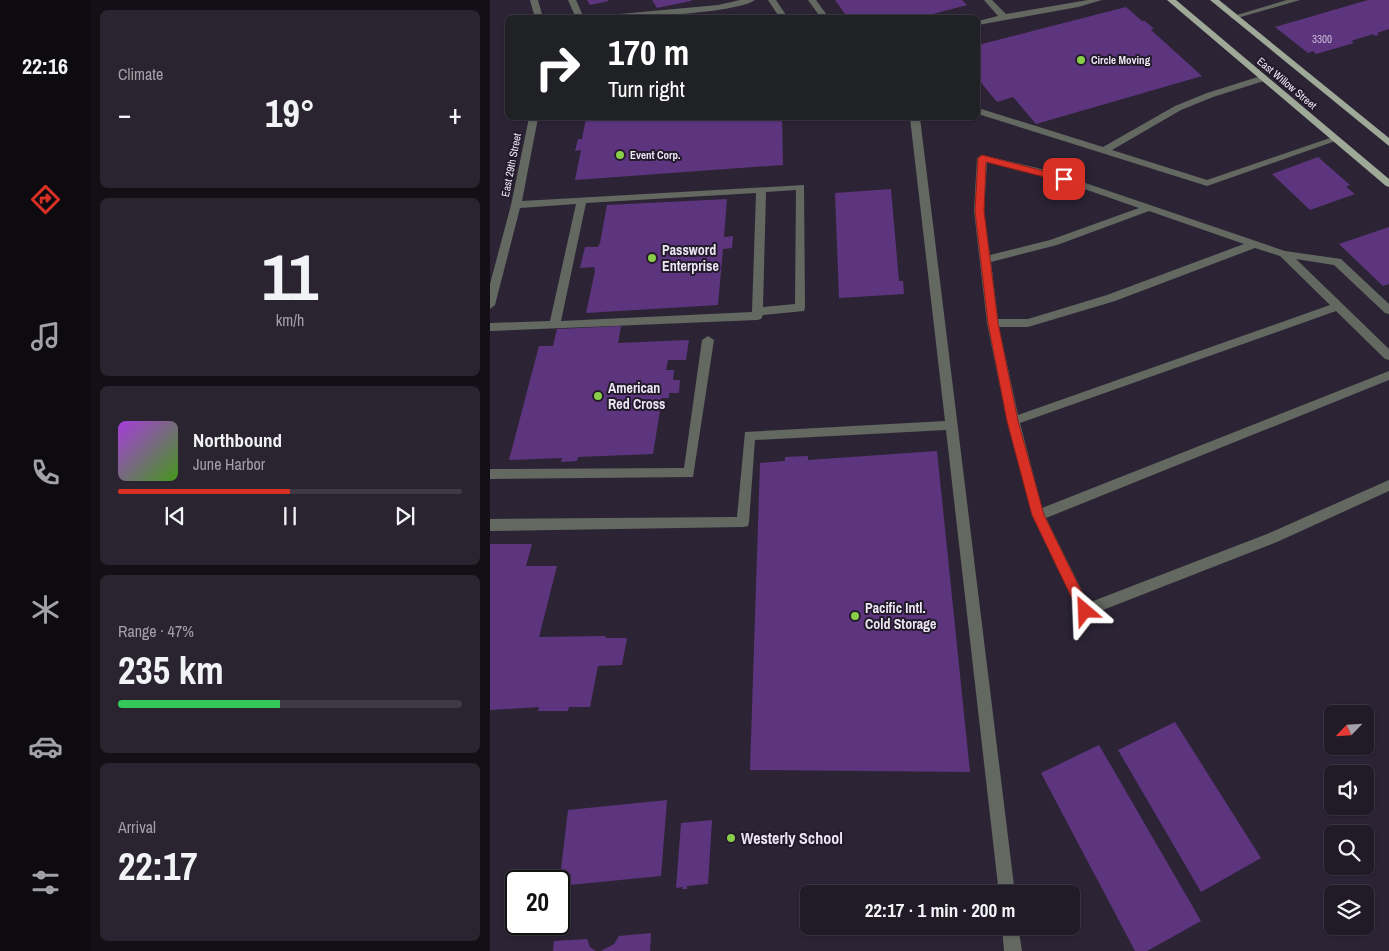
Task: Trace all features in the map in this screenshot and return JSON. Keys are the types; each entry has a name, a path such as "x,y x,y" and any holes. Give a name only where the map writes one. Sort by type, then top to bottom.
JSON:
{"main road":[{"name":"East Willow Street","path":"1171,0 1389,184"},
{"name":"East Willow Street","path":"1214,0 1389,143"}],"street":[{"path":"534,0 538,15"},
{"path":"572,0 579,15"},
{"path":"631,15 718,7 751,0"},
{"path":"772,0 782,15"},
{"path":"812,0 822,15"},
{"path":"988,0 1004,17"},
{"path":"980,23 1098,0"},
{"path":"1234,17 1274,3 1296,0"},
{"path":"1104,151 1178,108 1210,95 1264,78"},
{"path":"980,112 1206,183 1336,139"},
{"name":"East 29th Street","path":"490,305 516,204 533,120"},
{"path":"916,120 1006,885"},
{"path":"1389,310 1337,262 1284,254 1047,173 982,158 979,211 993,323 1013,421 1038,515 1085,611 1272,538 1389,485"},
{"path":"490,327 757,313 800,308 801,187 516,204"},
{"path":"757,313 761,190"},
{"path":"555,325 582,200"},
{"path":"985,260 1053,243 1149,208"},
{"path":"993,323 1028,323 1111,298 1254,244"},
{"path":"1284,254 1389,356"},
{"path":"1013,421 1338,306"},
{"path":"490,474 689,473 708,340"},
{"path":"1038,515 1389,375"},
{"path":"490,525 743,522 749,436 952,425"},
{"path":"1011,935 1013,951"}],"building":[{"path":"587,0 608,0 608,1 590,5"},
{"path":"652,0 691,0 691,1 657,8"},
{"path":"835,0 962,0 967,5 929,15 846,15"},
{"path":"1368,0 1389,0 1389,29 1377,33 1379,35 1375,36 1373,34 1351,41 1354,43 1316,54 1313,51 1308,53 1275,27"},
{"name":"Circle Moving","path":"1126,7 1154,29 1151,30 1202,76 1036,124 1013,97 997,102 980,81 980,44"},
{"path":"586,120 782,120 783,165 575,180 581,150 575,151 578,139 582,139"},
{"path":"1318,157 1350,185 1346,187 1355,194 1310,210 1272,174"},
{"path":"891,189 899,281 903,281 904,294 839,298 835,193"},
{"name":"Password Enterprise","path":"727,199 724,237 733,236 732,248 723,249 718,305 586,313 595,271 594,267 580,268 585,247 598,247 600,243 607,205"},
{"path":"1389,227 1389,284 1383,286 1339,244"},
{"name":"American Red Cross","path":"621,326 618,343 689,340 686,360 668,360 666,370 674,370 673,380 680,380 679,393 669,393 669,398 662,398 653,454 578,457 577,461 561,462 562,458 509,460 539,346 553,346 557,329"},
{"name":"Pacific Intl. Cold Storage","path":"937,451 970,772 750,770 760,463 785,461 785,457 808,456 808,460"},
{"path":"490,544 532,544 526,566 557,566 539,637 606,636 605,638 627,638 622,665 598,666 590,707 569,707 568,711 538,711 539,707 490,710"},
{"path":"1175,722 1261,858 1201,892 1118,750"},
{"path":"1099,745 1201,921 1147,951 1135,951 1041,773"},
{"path":"667,800 661,876 570,885 570,870 561,870 568,810"},
{"path":"712,820 708,884 687,886 687,889 682,889 683,887 676,888 681,823"},
{"path":"651,933 650,951 601,951 614,944 619,936"},
{"path":"587,939 590,947 596,951 553,951 554,941"}],"place":[{"name":"Circle Moving","path":"1081,60"},
{"name":"Event Corp.","path":"620,155"},
{"name":"Password Enterprise","path":"652,258"},
{"name":"American Red Cross","path":"598,396"},
{"name":"Pacific Intl. Cold Storage","path":"855,616"},
{"name":"Westerly School","path":"731,838"}],"route":[{"path":"1064,179 1047,173 982,158 979,211 993,323 1013,421 1038,515 1085,611"}]}
